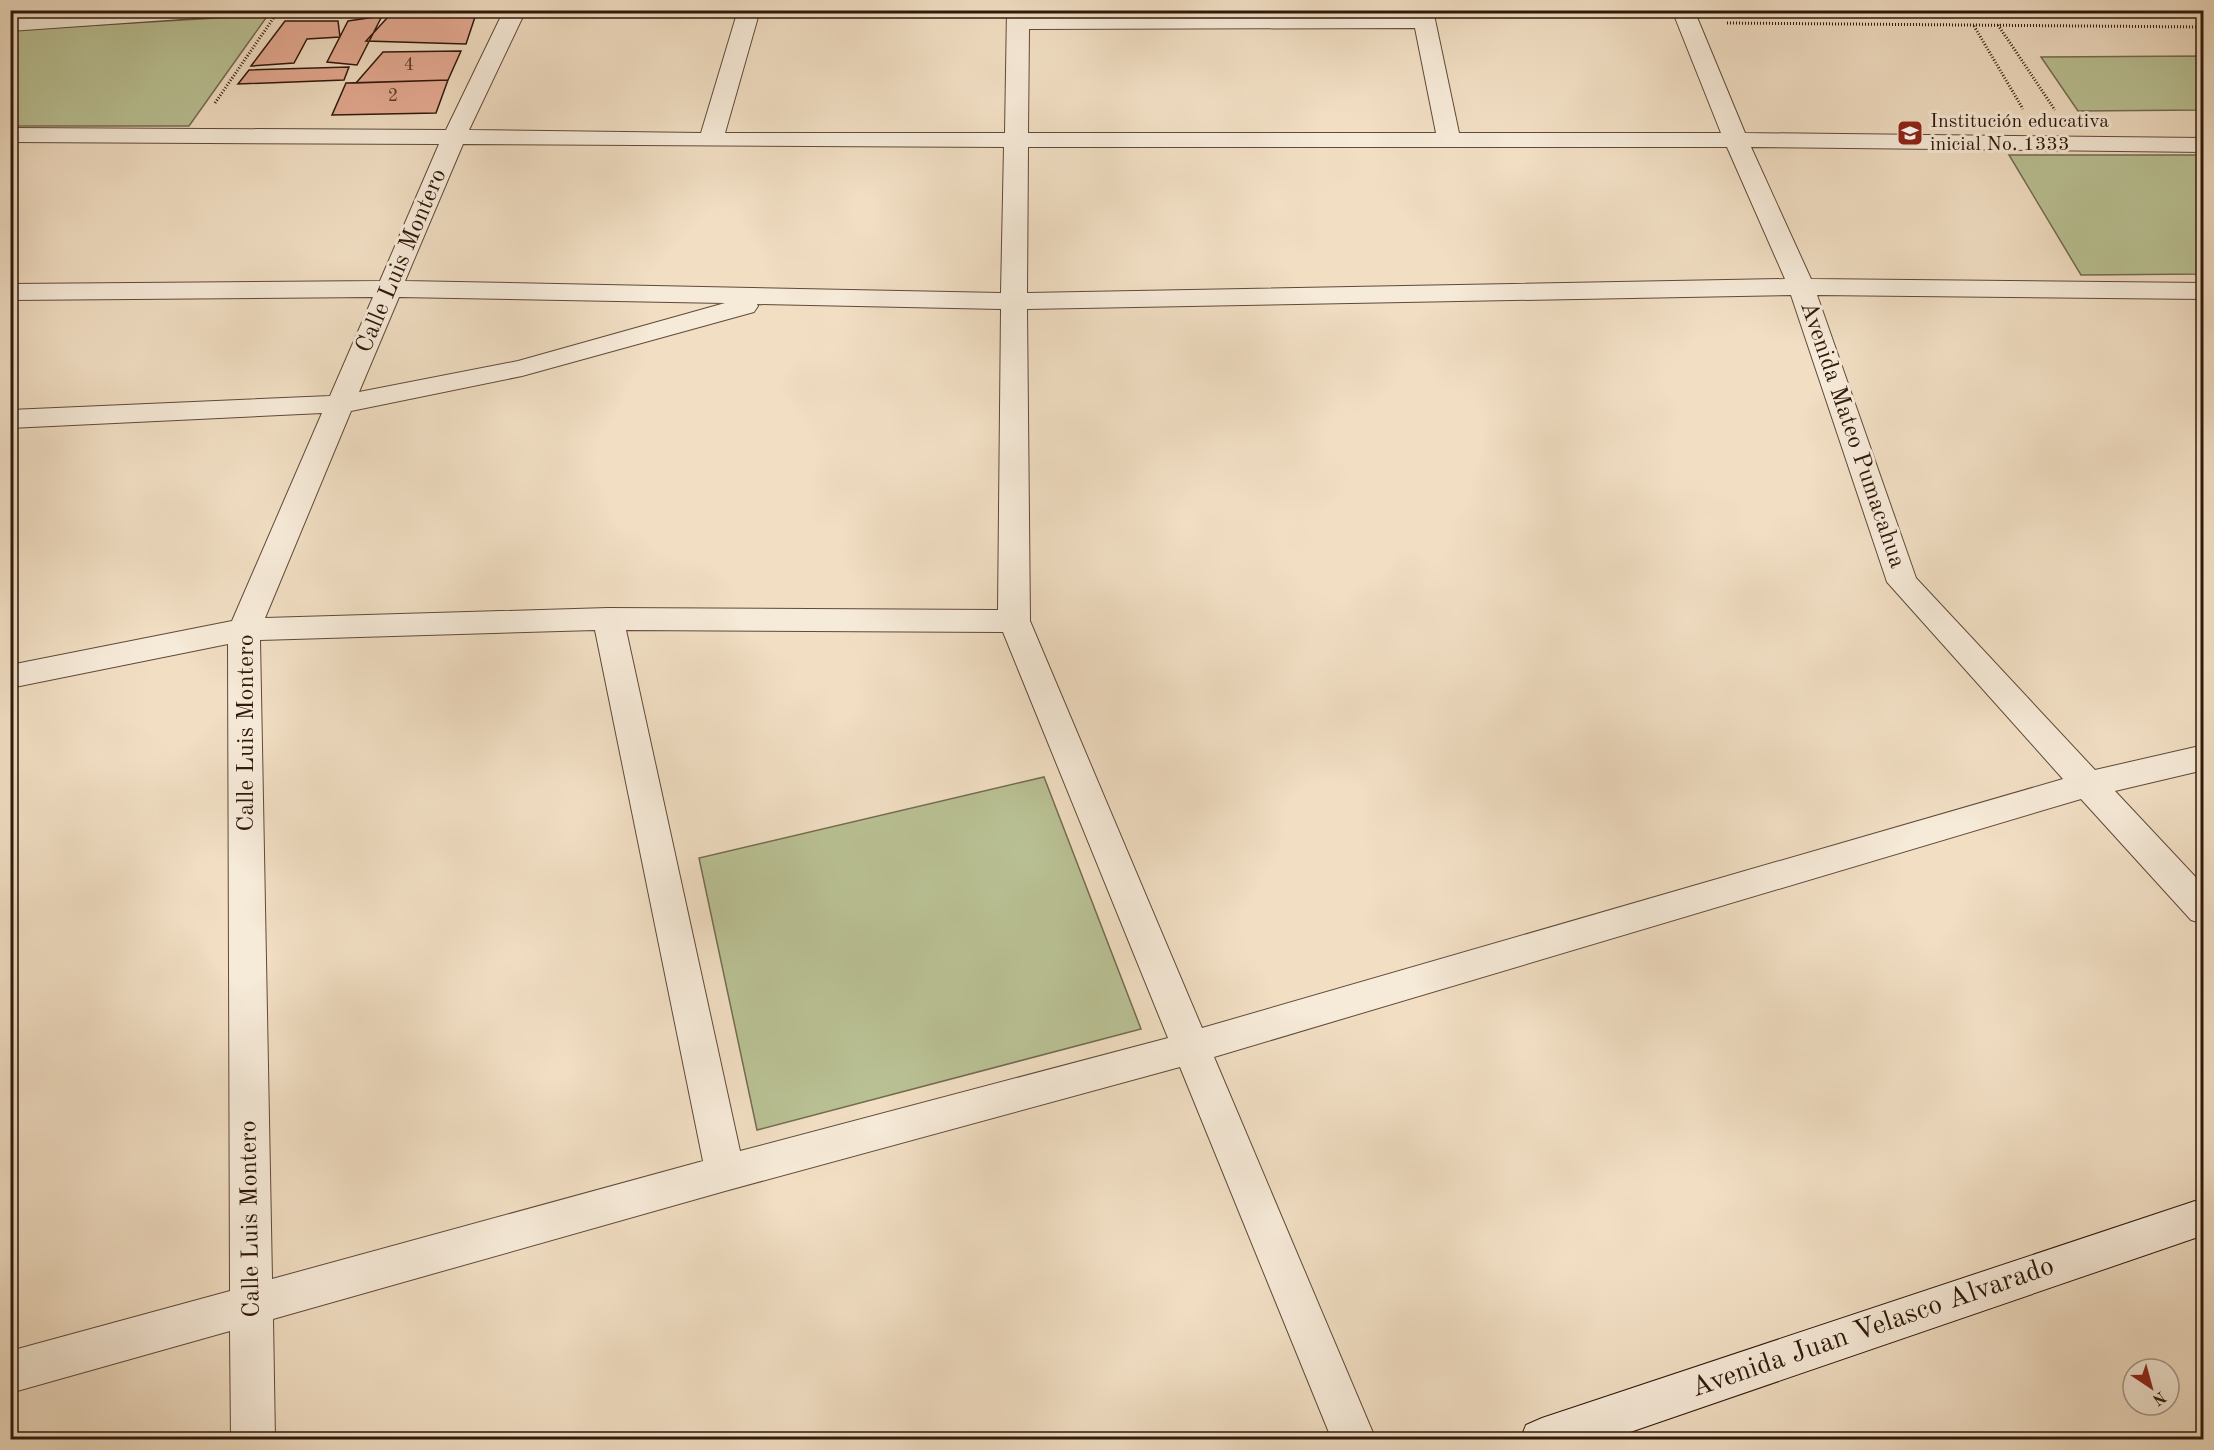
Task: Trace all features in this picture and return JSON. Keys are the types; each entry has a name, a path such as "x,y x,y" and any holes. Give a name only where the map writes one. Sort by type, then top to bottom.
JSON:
{"street":[{"path":"10,25 224,10"},
{"name":"Calle Luis Montero","path":"253,1440 244,630 454,137 515,10"},
{"path":"711,140 749,10"},
{"path":"1354,1440 1193,1047 1014,621 1014,302 1018,16 1423,16 1449,141"},
{"name":"Avenida Mateo Pumacahua","path":"1685,17 1801,287 1902,582 2204,910"},
{"path":"10,135 711,140 1736,140 2204,145"},
{"path":"10,292 390,289 1014,302 1801,287 2204,291"},
{"path":"10,419 340,404 396,395 522,368 778,297"},
{"path":"10,677 244,630 608,619 1014,621"},
{"path":"608,619 725,1173"},
{"path":"10,1372 725,1173 1193,1047 2088,784 2204,758"},
{"name":"Avenida Juan Velasco Alvarado","path":"1542,1440 2204,1216"}],"path":[{"path":"193,136 279,10"},
{"path":"1685,17 1973,25 2204,27"},
{"path":"1973,25 2045,145"},
{"path":"1998,25 2078,145"}],"green space":[{"path":"268,15 189,126 11,126 11,30"},
{"path":"2203,56 2203,110 2078,111 2041,57"},
{"path":"2009,155 2203,155 2203,274 2081,275"},
{"path":"1044,777 1141,1029 757,1130 699,858"}],"building":[{"path":"476,14 466,44 366,41 388,17"},
{"path":"382,16 357,65 327,62 348,21"},
{"path":"285,21 338,21 340,37 307,39 294,63 251,66"},
{"path":"461,51 448,80 356,83 383,52"},
{"path":"349,67 344,80 238,84 249,70"},
{"path":"448,80 436,113 332,115 346,83"}],"place":[{"name":"Institución educativa inicial No. 1333","path":"1910,133"}]}
